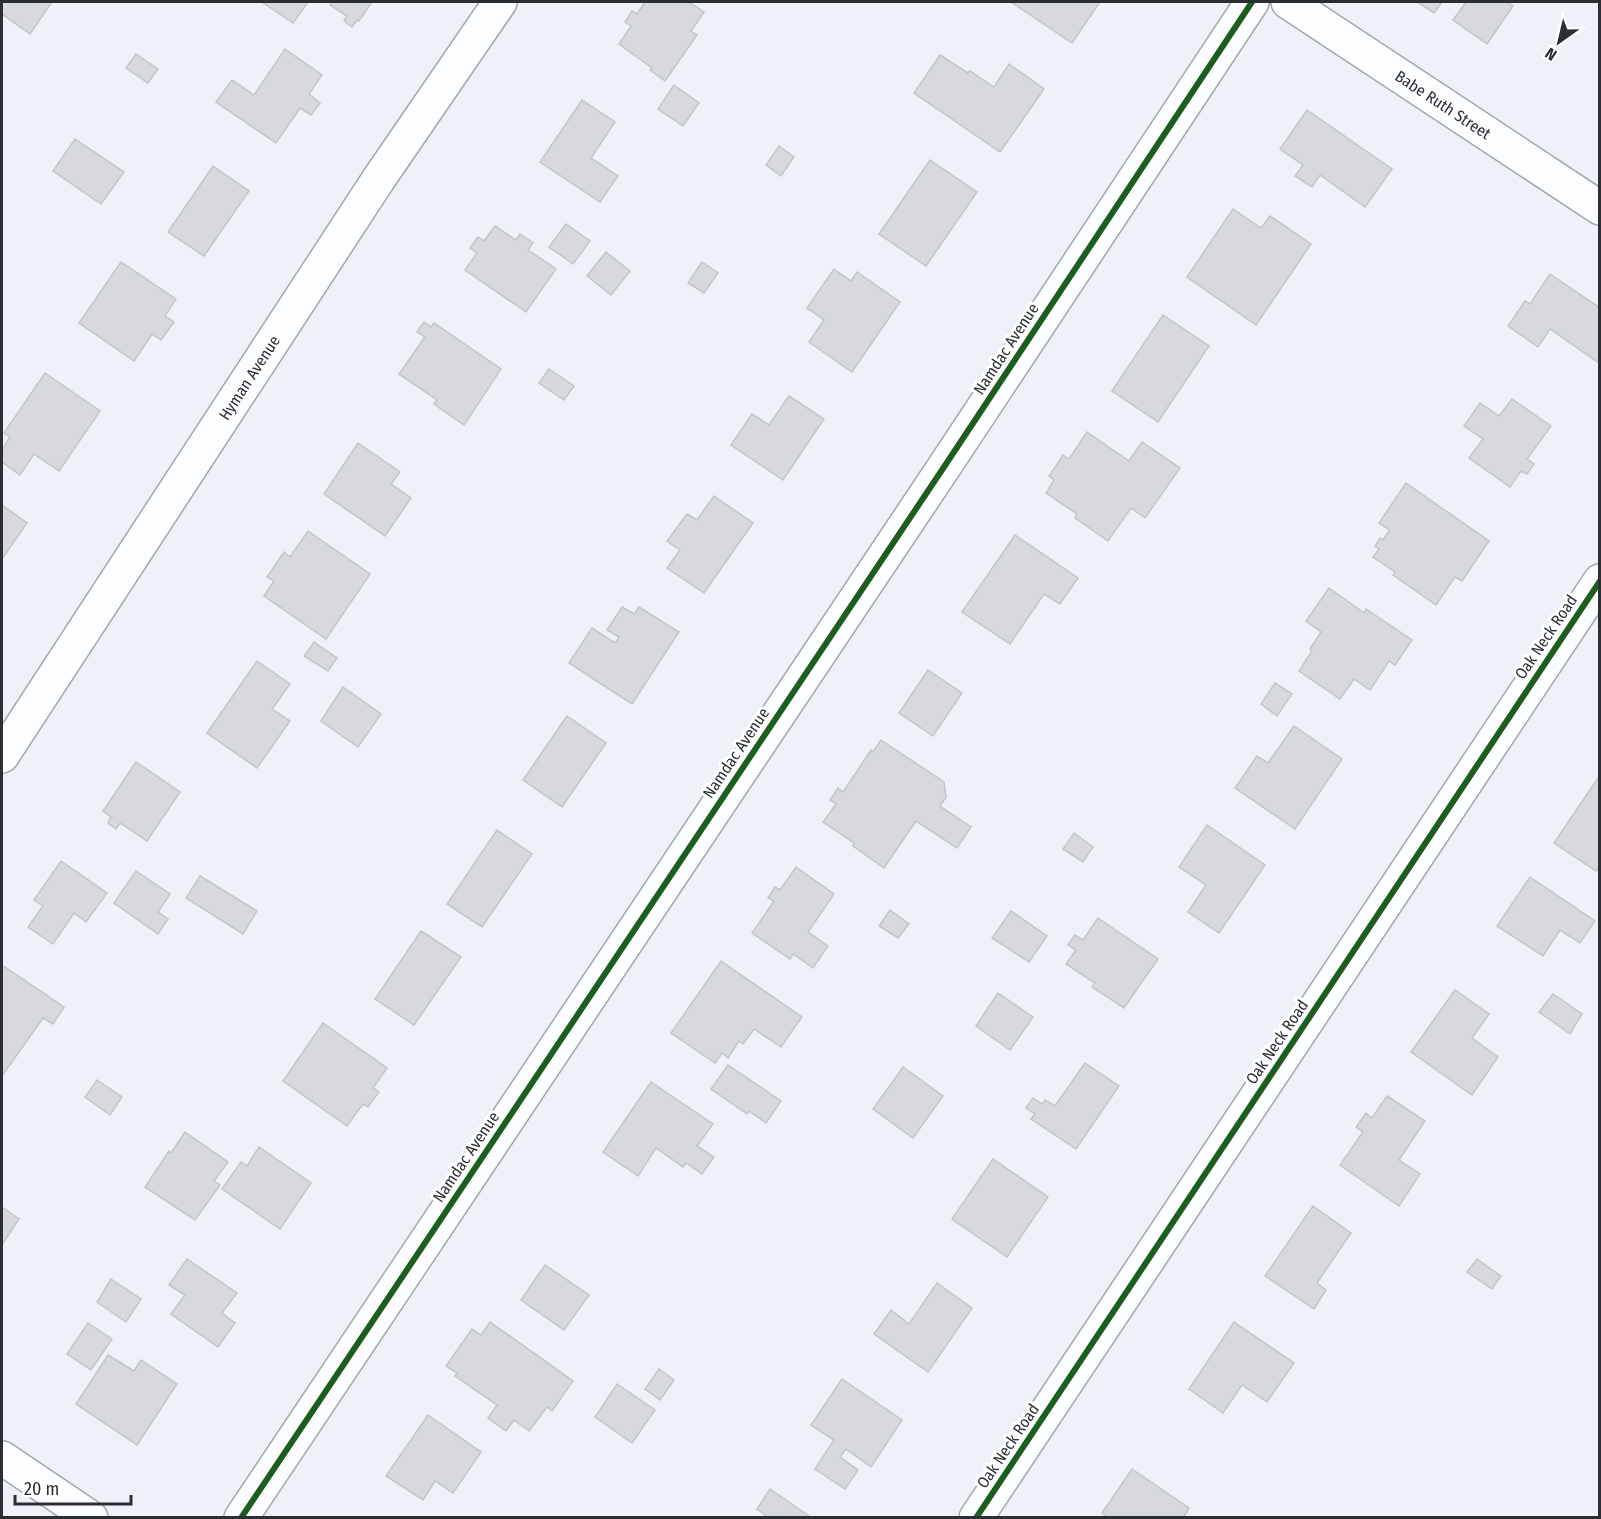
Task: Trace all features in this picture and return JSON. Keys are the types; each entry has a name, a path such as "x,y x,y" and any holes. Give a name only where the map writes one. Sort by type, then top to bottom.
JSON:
{"street":[{"name":"Hyman Avenue","path":"2,756 378,180 500,2"},
{"name":"Namdac Avenue","path":"241,1518 1252,2"},
{"name":"Babe Ruth Street","path":"1288,2 1599,208"},
{"name":"Oak Neck Road","path":"976,1518 1599,581"},
{"path":"2,1458 91,1518"}],"building":[{"path":"2,2 52,2 30,34 2,14"},
{"path":"262,2 308,2 293,23"},
{"path":"331,2 372,2 352,27 344,21 347,16 330,5"},
{"path":"645,2 689,2 704,12 691,31 697,35 665,81 650,70 652,68 619,44 631,26 625,22 632,11 637,14"},
{"path":"1011,2 1100,2 1072,43"},
{"path":"1417,2 1442,2 1434,13"},
{"path":"1466,2 1507,2 1513,6 1487,44 1453,20"},
{"path":"285,49 322,75 309,94 320,103 311,115 300,108 276,143 216,102 232,80 254,95"},
{"path":"136,54 158,69 148,83 126,68"},
{"path":"940,55 994,87 1009,64 1044,89 1000,152 914,93"},
{"path":"674,85 699,103 683,126 658,109"},
{"path":"582,100 615,122 591,158 618,176 600,202 540,162"},
{"path":"1307,110 1392,169 1365,207 1320,175 1312,187 1295,176 1303,165 1280,149"},
{"path":"75,139 124,172 101,204 53,171"},
{"path":"779,146 794,157 781,176 766,165"},
{"path":"930,160 977,192 926,266 879,234"},
{"path":"213,166 249,191 204,256 168,232"},
{"path":"1233,209 1261,228 1270,216 1311,244 1256,325 1187,277"},
{"path":"566,224 590,241 573,264 549,247"},
{"path":"495,226 516,240 520,234 533,243 528,250 556,269 526,312 465,270 477,253 470,248 478,237 484,241"},
{"path":"606,252 630,271 611,295 587,276"},
{"path":"121,262 176,299 165,316 174,322 161,340 152,334 134,361 79,323"},
{"path":"702,262 718,273 704,293 688,283"},
{"path":"834,269 851,281 857,272 900,302 852,372 809,342 824,320 807,308"},
{"path":"1550,274 1600,308 1599,363 1550,329 1538,347 1508,326 1525,301 1530,304"},
{"path":"1163,315 1209,346 1158,422 1112,391"},
{"path":"424,322 431,327 434,323 501,369 464,425 434,404 437,400 399,374 425,337 417,332"},
{"path":"549,369 574,386 564,400 539,383"},
{"path":"45,373 100,411 59,471 34,454 20,475 2,462 2,450 10,437 4,433"},
{"path":"789,396 824,419 783,480 731,445 752,414 769,425"},
{"path":"1512,399 1551,426 1527,459 1534,464 1527,474 1521,471 1510,487 1469,458 1483,439 1464,426 1480,403 1499,416"},
{"path":"1087,432 1129,461 1142,442 1180,468 1145,518 1131,508 1108,541 1075,518 1077,514 1046,493 1054,480 1049,476 1063,455 1069,459"},
{"path":"358,443 400,472 391,484 411,498 385,536 324,494"},
{"path":"1406,483 1489,541 1462,581 1455,577 1436,605 1393,575 1395,572 1373,557 1379,549 1375,546 1380,538 1383,540 1390,530 1379,523"},
{"path":"714,496 753,523 704,593 667,568 680,550 667,541 687,514 697,520"},
{"path":"2,505 27,523 2,559"},
{"path":"308,531 370,574 326,639 264,596 274,581 267,577 284,552 290,557"},
{"path":"1015,535 1078,578 1060,604 1044,594 1010,644 962,612"},
{"path":"1329,588 1364,613 1366,609 1412,640 1395,665 1389,661 1370,690 1354,679 1340,699 1299,671 1321,632 1306,621"},
{"path":"622,607 634,614 639,607 679,632 632,704 569,663 592,628 615,643 619,637 607,630"},
{"path":"314,642 337,658 328,671 304,656"},
{"path":"257,661 290,684 272,709 290,721 257,768 207,733"},
{"path":"928,670 962,693 933,736 899,713"},
{"path":"1275,683 1292,694 1277,716 1261,704"},
{"path":"343,687 381,714 358,747 321,721"},
{"path":"567,716 606,743 562,807 523,780"},
{"path":"1294,726 1342,759 1295,829 1235,788 1257,756 1268,763"},
{"path":"881,740 944,782 946,797 940,806 971,827 957,848 916,821 884,868 853,846 854,843 823,822 836,804 830,800 838,788 843,792 871,750 873,752"},
{"path":"136,762 180,792 147,841 120,823 116,829 108,823 111,817 103,811"},
{"path":"1600,775 1600,866 1596,871 1554,843"},
{"path":"1207,825 1265,865 1219,933 1188,912 1206,885 1179,867"},
{"path":"497,830 532,854 482,927 447,904"},
{"path":"1074,833 1093,847 1083,862 1063,849"},
{"path":"61,861 107,893 86,922 74,913 53,944 28,927 43,906 34,900"},
{"path":"796,867 834,894 808,932 828,946 813,968 793,954 790,959 752,933 774,901 768,898 775,887 780,890"},
{"path":"136,871 170,894 158,912 168,919 158,934 114,903"},
{"path":"200,876 257,911 243,934 186,898"},
{"path":"1530,877 1595,921 1580,943 1560,930 1543,956 1497,926"},
{"path":"890,910 909,924 898,938 879,926"},
{"path":"1011,911 1047,936 1029,962 992,938"},
{"path":"1098,918 1158,959 1124,1008 1092,987 1095,983 1066,964 1076,950 1068,945 1075,935 1083,940"},
{"path":"421,931 461,957 414,1025 375,999"},
{"path":"721,961 802,1017 781,1047 754,1029 743,1044 739,1041 728,1058 722,1053 715,1063 671,1033"},
{"path":"2,965 64,1007 53,1024 43,1018 2,1076"},
{"path":"1455,990 1489,1014 1472,1038 1498,1057 1472,1095 1411,1052"},
{"path":"998,993 1033,1017 1010,1050 976,1026"},
{"path":"1553,994 1582,1014 1570,1034 1539,1012"},
{"path":"323,1023 387,1068 373,1088 379,1092 368,1107 363,1104 347,1126 283,1081"},
{"path":"1085,1063 1119,1086 1076,1149 1031,1119 1035,1114 1026,1108 1033,1098 1042,1104 1045,1100 1055,1106"},
{"path":"728,1065 781,1101 766,1123 749,1111 747,1114 711,1089"},
{"path":"903,1067 943,1096 913,1138 873,1109"},
{"path":"97,1080 122,1097 110,1115 85,1097"},
{"path":"651,1082 713,1124 697,1146 714,1157 702,1174 686,1163 683,1167 656,1148 638,1176 603,1152"},
{"path":"1387,1096 1425,1121 1399,1160 1420,1174 1399,1206 1340,1165 1363,1132 1356,1127 1366,1113 1372,1118"},
{"path":"185,1132 228,1162 214,1181 220,1185 195,1220 145,1187"},
{"path":"259,1147 311,1183 280,1229 222,1189 241,1162 247,1166"},
{"path":"993,1159 1048,1197 1007,1257 952,1219"},
{"path":"1313,1206 1351,1233 1317,1283 1326,1290 1314,1309 1265,1276"},
{"path":"2,1207 19,1219 2,1245"},
{"path":"187,1259 237,1293 222,1313 235,1323 218,1347 171,1314 185,1295 169,1285"},
{"path":"1477,1259 1501,1276 1492,1289 1467,1272"},
{"path":"545,1265 589,1295 564,1330 521,1300"},
{"path":"111,1279 141,1299 126,1322 97,1302"},
{"path":"937,1283 972,1308 928,1372 874,1334 891,1310 909,1324"},
{"path":"490,1322 573,1381 552,1411 547,1407 529,1431 514,1420 506,1431 488,1418 497,1405 455,1376 457,1373 446,1366 472,1329 481,1335"},
{"path":"1234,1322 1294,1363 1267,1402 1242,1385 1223,1413 1189,1389"},
{"path":"88,1323 112,1339 91,1370 67,1354"},
{"path":"108,1355 134,1371 141,1360 177,1384 137,1445 76,1404"},
{"path":"659,1369 674,1380 660,1400 645,1389"},
{"path":"842,1379 902,1420 871,1467 846,1449 840,1457 858,1470 845,1489 815,1469 834,1440 811,1425"},
{"path":"617,1384 655,1410 632,1443 595,1417"},
{"path":"428,1415 481,1452 453,1493 435,1481 423,1500 386,1476"},
{"path":"1132,1469 1189,1508 1183,1518 1108,1518 1102,1513"},
{"path":"770,1489 812,1518 769,1518 757,1509"}],"cycle path":[{"path":"241,1518 1252,2"},
{"path":"976,1518 1600,581"}]}
